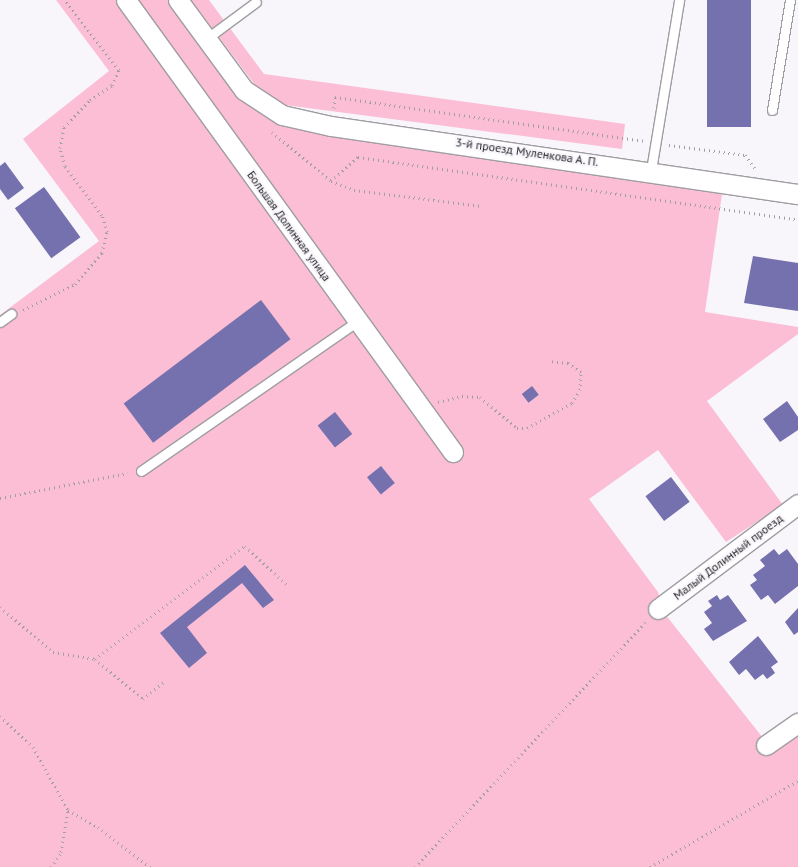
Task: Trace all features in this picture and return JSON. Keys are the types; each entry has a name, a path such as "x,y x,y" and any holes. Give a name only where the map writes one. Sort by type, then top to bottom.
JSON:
{"street":[{"name":"Большая Долинная улица","path":"126,0 453,452"},
{"path":"178,0 244,90 259,103"},
{"name":"3-й проезд Муленкова А. П.","path":"259,103 282,115 331,126 651,170 798,194"},
{"name":"Малый Долинный проезд","path":"658,609 798,504"},
{"path":"766,745 798,723"}],"lane":[{"path":"651,170 678,0"},
{"path":"772,110 790,0"},
{"path":"206,39 256,2"},
{"path":"0,322 11,314"},
{"path":"141,471 358,321"}],"path":[{"path":"11,314 75,284 102,253 107,232 102,215 64,166 60,148 64,127 90,100 112,85 119,70 65,0"},
{"path":"331,126 335,97 745,156 757,171 765,172"},
{"path":"259,103 258,113 272,133 331,181 354,190 482,206"},
{"path":"331,181 358,157 798,220"},
{"path":"422,410 449,398 480,398 517,428 527,428 572,403 580,390 581,372 568,362 550,361"},
{"path":"0,498 141,471"},
{"path":"95,659 245,546 288,586"},
{"path":"0,607 53,652 95,659 143,699 163,683"},
{"path":"415,867 658,609"},
{"path":"0,716 32,747 68,810 98,827 150,867"},
{"path":"650,867 798,781"},
{"path":"51,867 60,852 68,810"}],"shaded area":[{"path":"56,0 169,0 241,96 254,108 278,120 723,187 705,312 798,327 798,334 707,401 783,505 726,542 658,450 589,499 658,592 665,614 763,738 798,715 798,867 0,867 0,315 99,241 23,139 109,71"},
{"path":"191,0 209,0 264,74 625,124 622,149 285,105 255,85"}],"building":[{"path":"707,0 751,0 751,127 707,127"},
{"path":"5,162 24,188 8,200 0,189 0,166"},
{"path":"44,187 80,237 51,258 15,208"},
{"path":"753,256 798,263 798,311 744,303"},
{"path":"261,300 290,339 153,443 124,404"},
{"path":"532,386 539,395 529,403 522,394"},
{"path":"787,401 798,417 798,430 780,442 763,419"},
{"path":"335,412 352,434 335,448 318,426"},
{"path":"381,466 395,483 381,494 367,477"},
{"path":"671,477 690,502 664,521 645,496"},
{"path":"774,549 779,555 787,549 798,564 798,586 775,604 768,595 761,600 750,585 757,580 753,575 765,566 760,560"},
{"path":"245,565 274,600 263,608 242,583 187,627 207,653 189,668 160,633"},
{"path":"717,595 720,600 728,595 747,621 713,641 704,629 712,623 704,612 712,606 708,601"},
{"path":"798,608 798,632 794,635 785,622"},
{"path":"758,636 778,662 771,667 775,673 767,679 763,674 755,680 746,669 739,675 729,662"}]}
